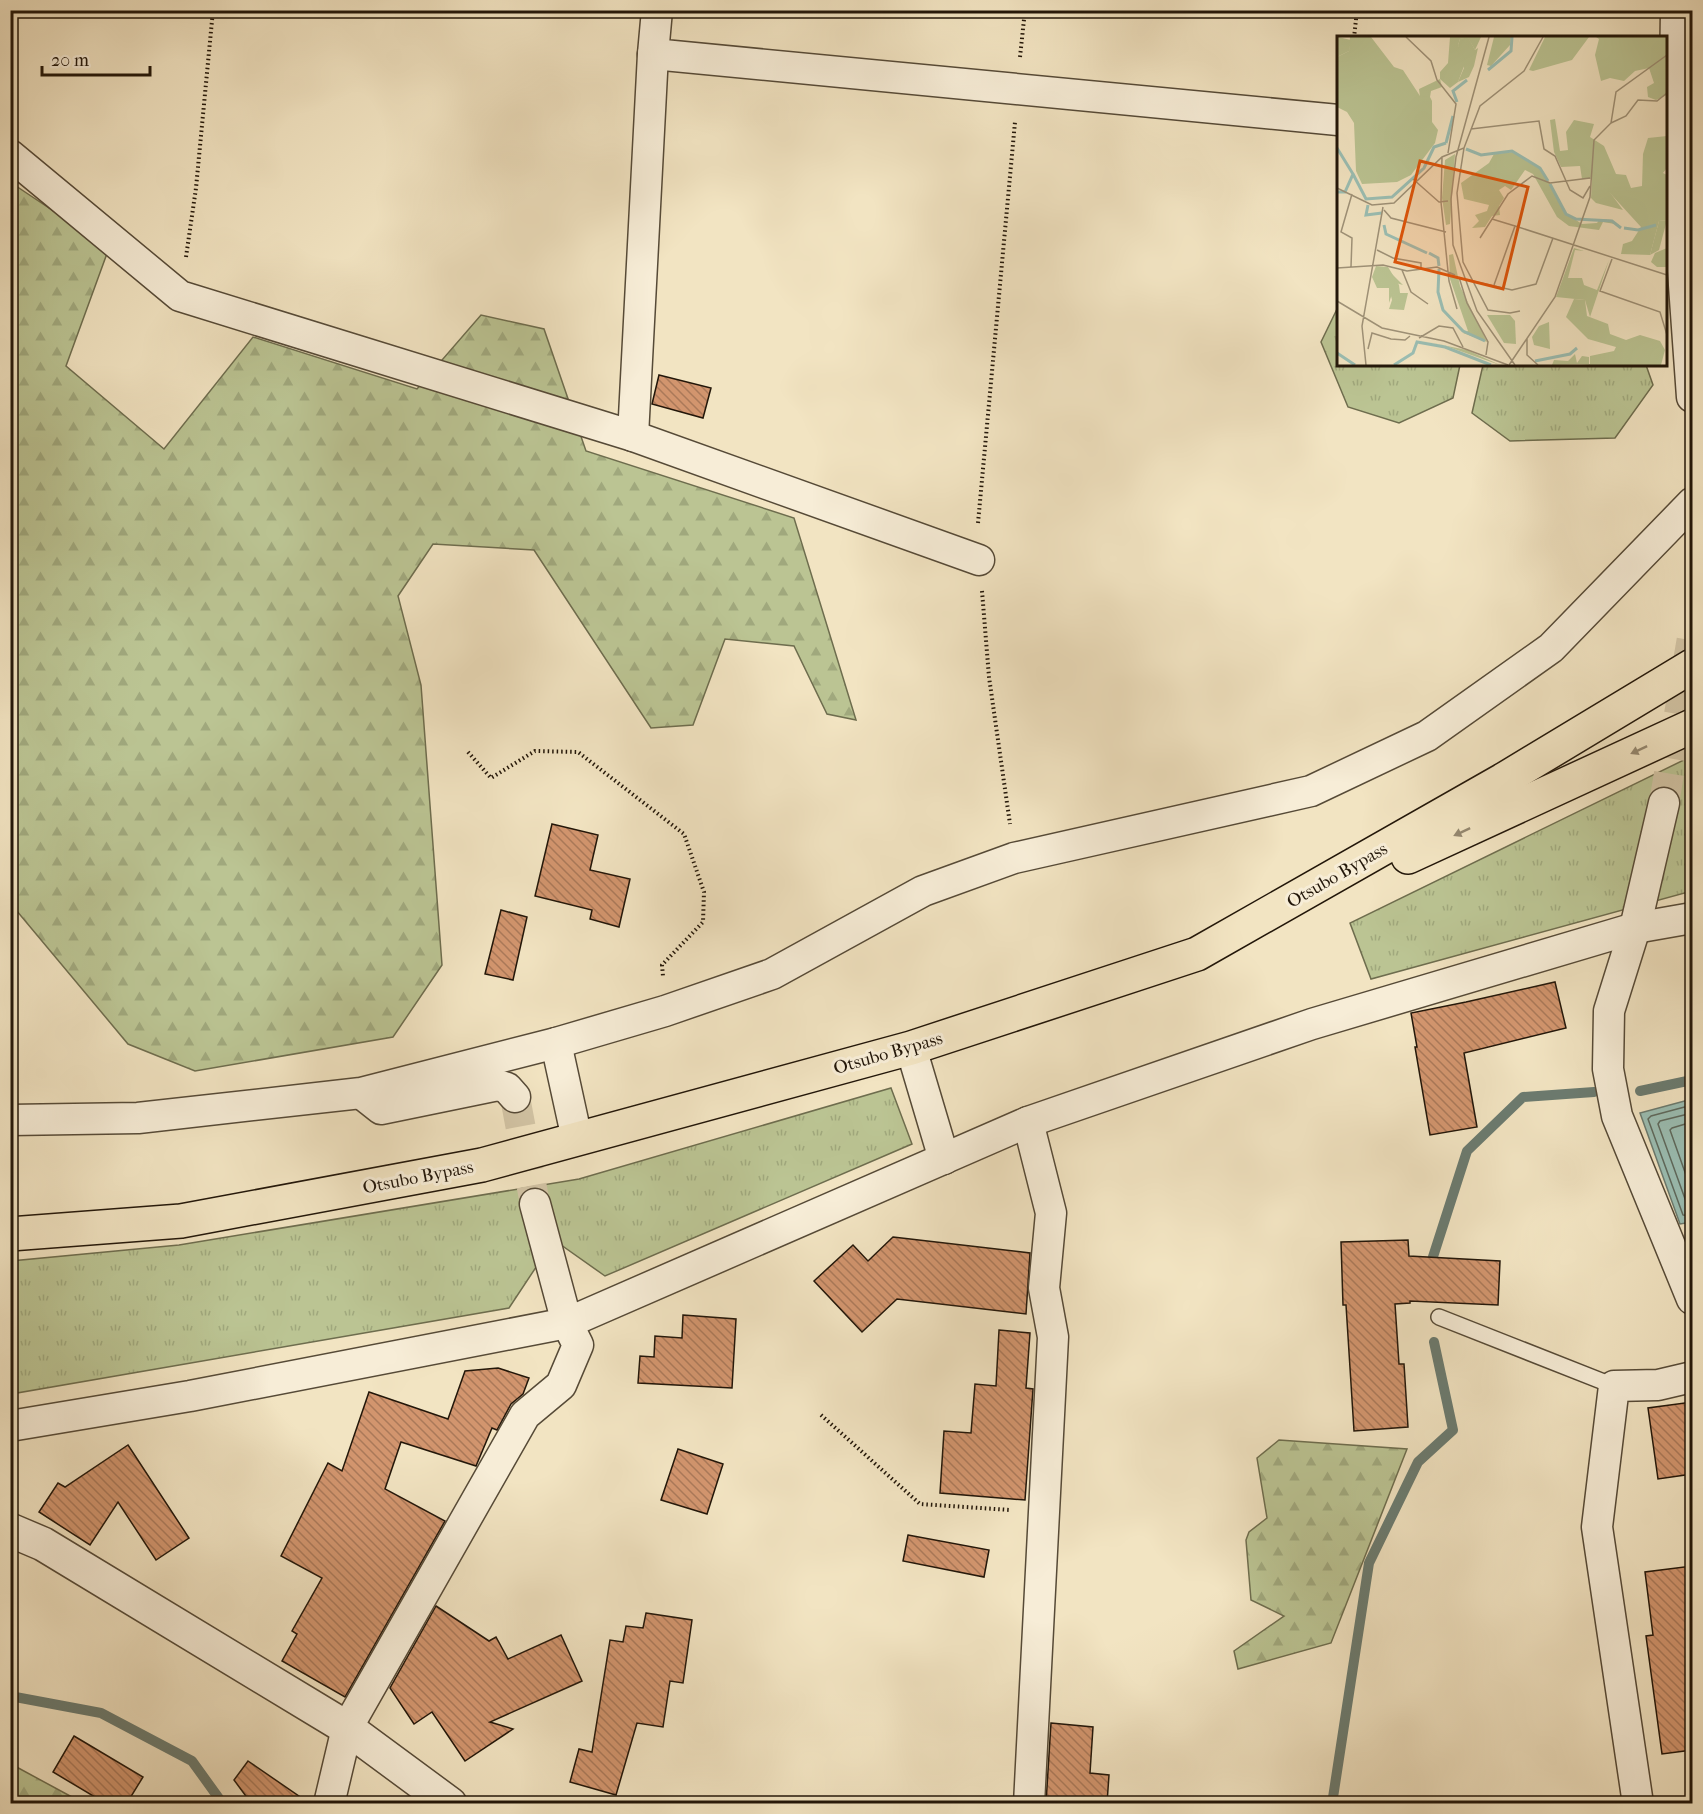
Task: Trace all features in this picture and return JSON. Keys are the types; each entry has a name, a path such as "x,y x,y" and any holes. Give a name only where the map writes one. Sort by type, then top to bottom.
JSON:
{"highway":[{"name":"Otsubo Bypass","path":"10,1234 181,1221 482,1165 910,1048 1197,954 1503,780 1692,666"},
{"path":"1197,954 1692,726"}],"street":[{"path":"633,436 657,10"},
{"path":"1676,10 1670,145 1692,397"},
{"path":"653,54 1337,120"},
{"path":"10,155 180,296 633,436 979,560"},
{"path":"10,1120 138,1118 361,1093 556,1043 665,1011 772,974 923,891 1014,858 1311,791 1427,736 1551,648 1692,503"},
{"path":"1664,803 1635,928 1609,1011 1608,1069 1617,1116 1692,1299"},
{"path":"10,1426 190,1396 567,1323 1028,1122 1312,1024 1635,928 1692,918"},
{"path":"556,1043 577,1139"},
{"path":"910,1048 944,1159"},
{"path":"361,1093 381,1109 498,1085 507,1088 515,1097"},
{"path":"1028,1122 1051,1213 1044,1288 1053,1337 1029,1803"},
{"path":"329,1803 347,1728 525,1415 561,1385 578,1345 567,1323 535,1204"},
{"path":"1638,1803 1597,1527 1614,1386 1658,1385 1692,1377"},
{"path":"10,1530 43,1544 347,1728 450,1803"}],"lane":[{"path":"1439,1317 1614,1386"}],"path":[{"path":"180,296 196,188 213,10"},
{"path":"1014,858 989,677 978,520 1025,10"},
{"path":"1354,36 1357,10"},
{"path":"468,752 491,778 535,751 578,752 684,834 704,892 703,922 662,965 665,1011"},
{"path":"821,1415 920,1504 1044,1513"}],"green space":[{"path":"10,182 109,248 66,366 164,449 253,337 417,389 481,315 544,329 586,451 794,518 856,720 827,714 794,646 725,639 693,725 651,728 534,550 433,544 398,596 421,685 442,965 393,1037 195,1071 128,1044 11,904"},
{"path":"1337,309 1337,366 1460,366 1453,398 1399,423 1348,407 1321,342"},
{"path":"1483,366 1646,366 1653,385 1615,438 1510,441 1472,413"},
{"path":"1692,756 1692,891 1371,979 1350,923"},
{"path":"891,1088 912,1144 605,1276 554,1240 509,1308 11,1394 11,1261 179,1245 579,1179"},
{"path":"1279,1440 1407,1449 1331,1643 1238,1669 1234,1651 1284,1616 1251,1600 1246,1540 1249,1532 1267,1518 1257,1458"},
{"path":"11,1764 83,1803 11,1803"}],"water":[{"path":"1692,1099 1692,1222 1680,1224 1640,1113"}],"building":[{"path":"659,375 711,388 703,418 652,404"},
{"path":"552,824 598,835 590,870 630,879 619,927 590,919 592,910 535,896"},
{"path":"501,910 527,917 513,980 485,974"},
{"path":"1555,982 1566,1028 1464,1053 1477,1127 1430,1135 1411,1013"},
{"path":"893,1237 1030,1253 1026,1314 897,1299 862,1332 814,1281 853,1245 868,1261"},
{"path":"1408,1240 1409,1256 1500,1261 1498,1305 1410,1301 1410,1303 1395,1304 1399,1364 1404,1364 1408,1427 1354,1431 1346,1305 1343,1305 1341,1242"},
{"path":"683,1315 736,1319 732,1388 638,1383 640,1356 654,1357 655,1336 682,1338"},
{"path":"999,1330 1030,1333 1026,1388 1033,1389 1025,1500 940,1493 944,1431 971,1433 975,1384 996,1386"},
{"path":"498,1368 529,1378 523,1394 511,1404 497,1430 492,1428 476,1466 401,1442 385,1489 445,1521 345,1697 282,1661 297,1634 292,1631 322,1578 281,1556 328,1463 342,1471 369,1392 448,1419 465,1371"},
{"path":"1692,1402 1692,1474 1658,1479 1648,1408"},
{"path":"128,1445 189,1538 156,1560 118,1502 90,1545 39,1512 58,1483 65,1487"},
{"path":"678,1449 723,1464 707,1514 661,1500"},
{"path":"908,1535 989,1550 984,1577 903,1561"},
{"path":"1692,1566 1692,1750 1662,1754 1646,1636 1653,1635 1645,1572"},
{"path":"436,1606 489,1641 496,1637 508,1659 561,1635 582,1681 490,1722 513,1729 465,1761 432,1712 414,1724 390,1688"},
{"path":"646,1613 692,1620 683,1683 670,1681 663,1727 637,1723 616,1795 570,1782 579,1749 592,1752 610,1640 623,1642 626,1626 643,1628"},
{"path":"1051,1723 1093,1727 1090,1773 1109,1775 1107,1803 1046,1803"},
{"path":"74,1736 143,1777 127,1803 105,1803 53,1772"},
{"path":"248,1761 309,1803 251,1803 234,1780"}],"waterway":[{"path":"1640,1091 1692,1080"},
{"path":"1430,1269 1467,1151 1523,1097 1594,1092"},
{"path":"1332,1804 1369,1563 1418,1462 1453,1430 1434,1342"},
{"path":"10,1696 101,1713 192,1761 223,1804"}],"tunnel":[{"path":"1664,803 1692,638"},
{"path":"515,1097 535,1204"}]}
